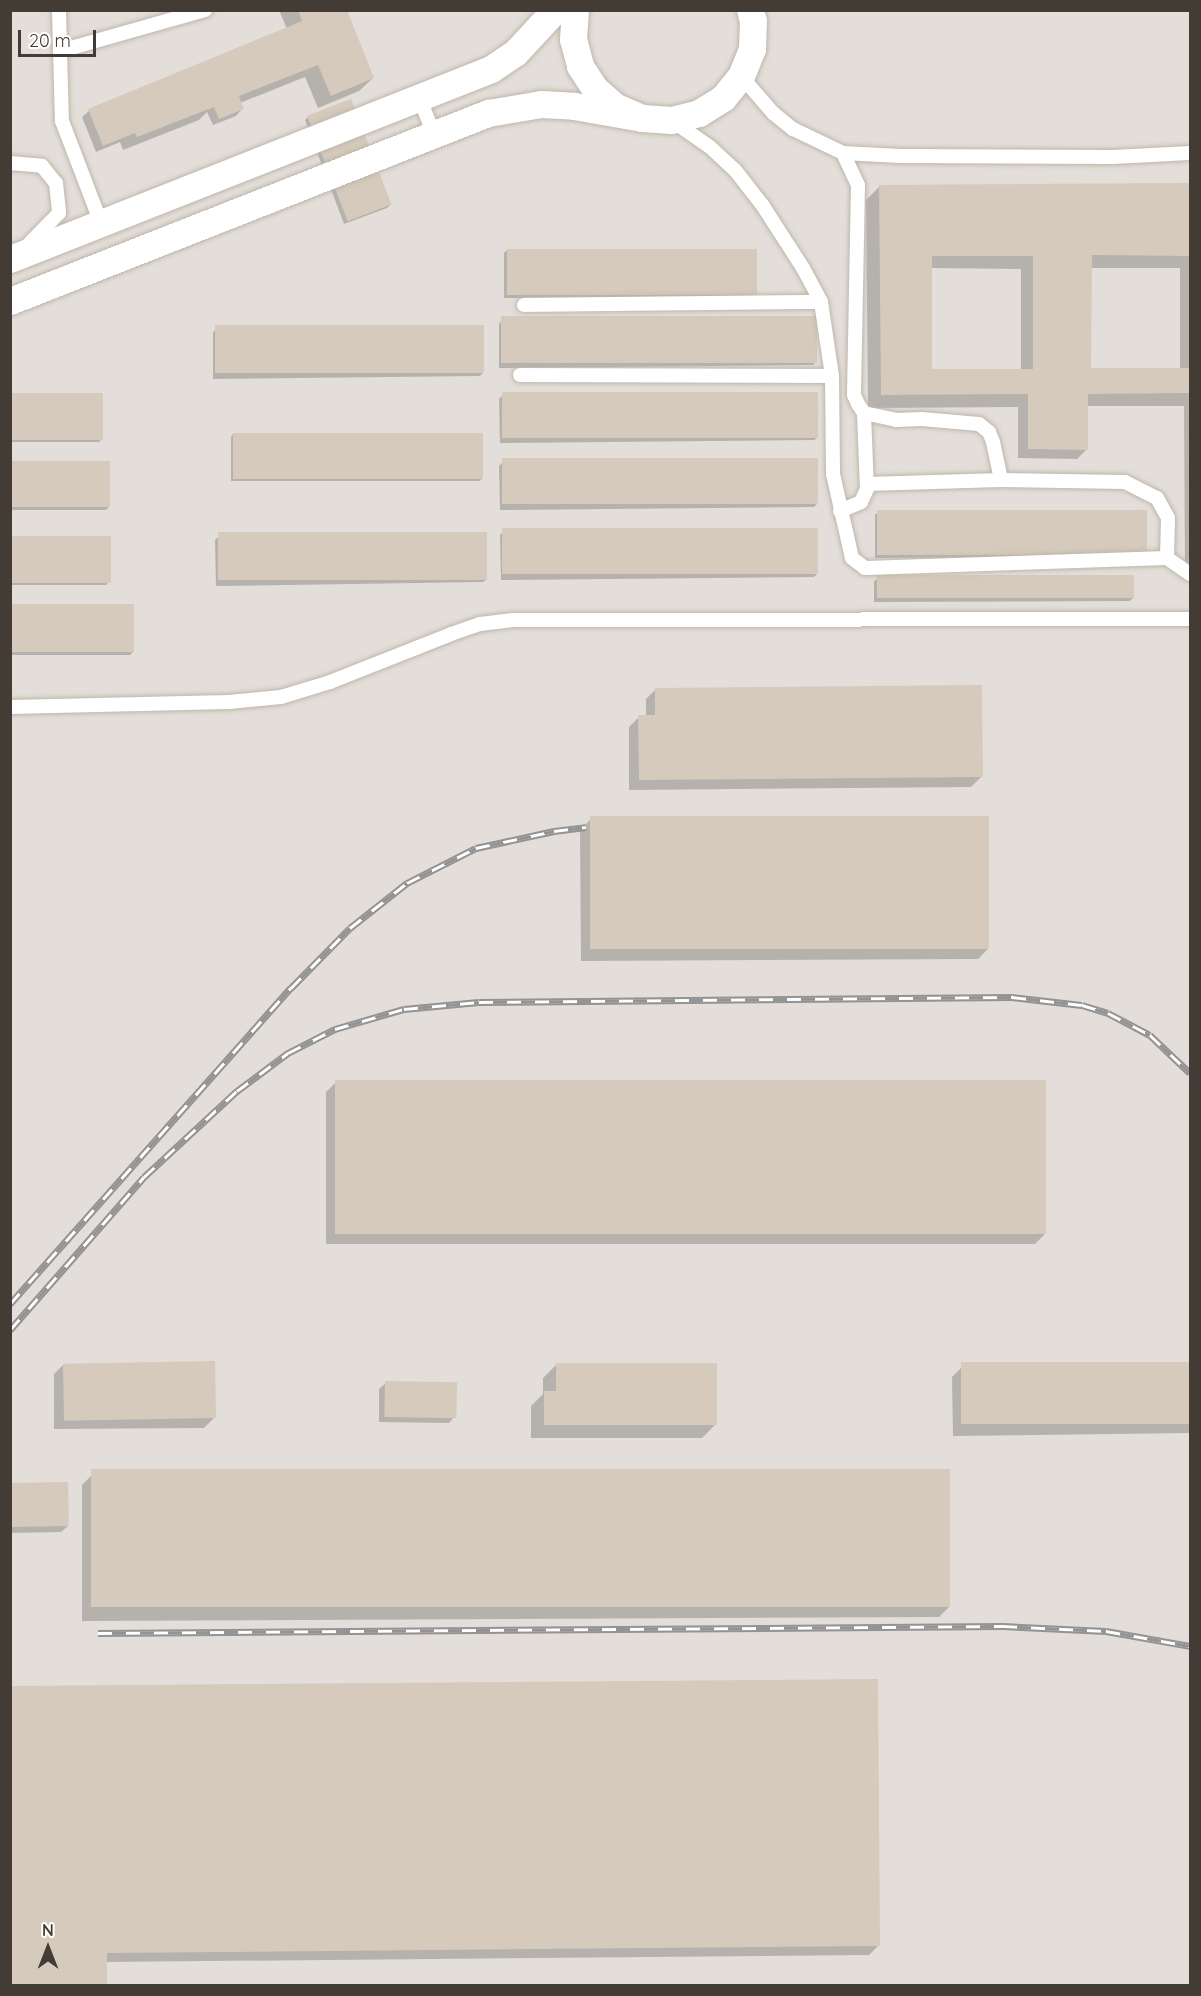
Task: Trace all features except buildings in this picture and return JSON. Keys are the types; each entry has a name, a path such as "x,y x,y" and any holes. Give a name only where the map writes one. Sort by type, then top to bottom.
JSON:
{"street":[{"path":"14,257 491,69 515,53 555,10"},
{"path":"575,10 573,39 580,66 595,89 609,101 642,118"},
{"path":"10,301 488,113 541,104 574,106 642,118 671,120 699,113 723,98 741,75 752,49 753,21 750,10"},
{"path":"101,223 115,260"}],"lane":[{"path":"59,10 62,121 101,223"},
{"path":"60,51 205,10"},
{"path":"741,75 773,113 793,129 843,153 901,156 1102,157 1191,153"},
{"path":"419,97 434,134"},
{"path":"671,120 710,147 735,170 763,206 803,267 821,302 832,376 833,474 852,558 865,567 1167,558 1186,573 1191,573"},
{"path":"840,511 861,502 867,484 864,413 854,395 858,185 843,153"},
{"path":"10,162 42,166 56,183 59,213 14,257"},
{"path":"524,304 821,302"},
{"path":"520,375 832,376"},
{"path":"864,413 896,420 922,419 979,424 989,432 993,442 1001,480"},
{"path":"867,484 1001,480 1125,482 1157,498 1168,518 1167,558"},
{"path":"10,707 228,702 281,697 330,682 460,630 480,624 513,620 1191,619"}],"shaded area":[{"path":"11,11 1190,11 1190,1985 11,1985"}],"railway":[{"path":"10,1304 291,988 350,928 407,883 476,848 554,831 586,827"},
{"path":"10,1330 144,1177 237,1091 288,1053 335,1029 404,1009 479,1002 1012,997 1082,1005 1108,1013 1150,1035 1190,1073"},
{"path":"98,1633 1003,1626 1106,1631 1190,1646"}]}
